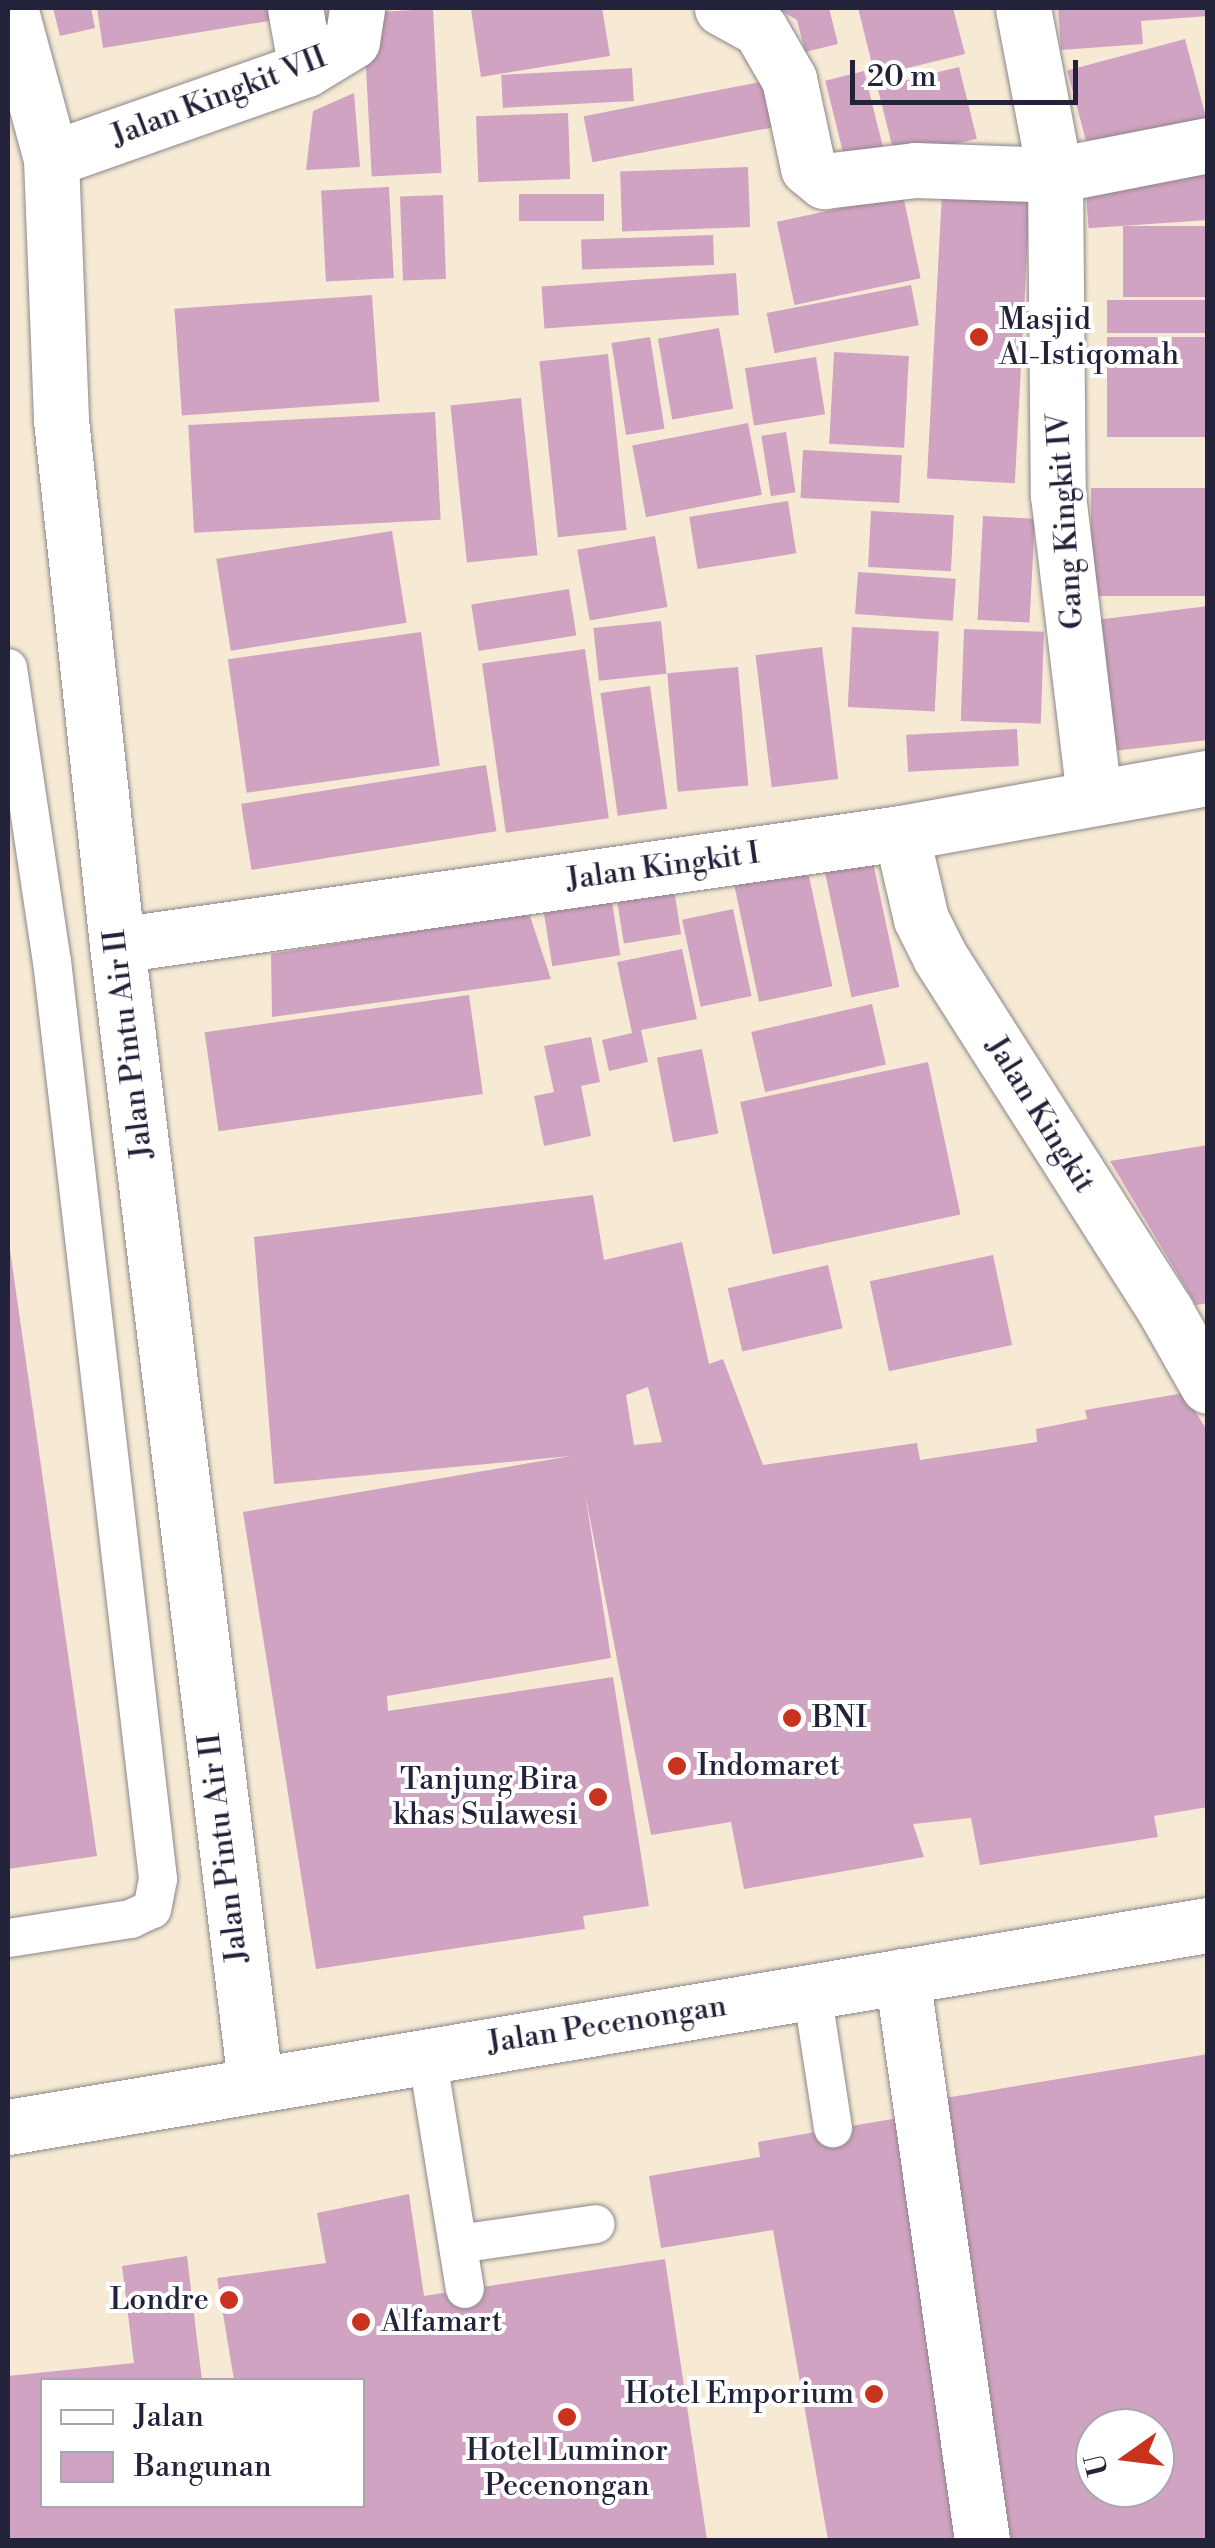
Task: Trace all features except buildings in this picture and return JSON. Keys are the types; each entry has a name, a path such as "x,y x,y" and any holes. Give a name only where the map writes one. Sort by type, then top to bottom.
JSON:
{"street":[{"name":"Jalan Pintu Air II","path":"10,8 50,160 61,420 117,945 255,2082"},
{"path":"295,8 306,69"},
{"name":"Jalan Kingkit VII","path":"50,160 306,69 352,42 357,8"},
{"path":"722,8 760,29 790,79 808,168 824,181 914,170 1055,175 1208,145"},
{"name":"Gang Kingkit IV","path":"1022,8 1055,175 1058,495 1094,796"},
{"name":"Jalan Kingkit I","path":"117,945 901,833 1208,778"},
{"name":"Jalan Kingkit","path":"901,833 921,919 940,957 1208,1386"},
{"name":"Jalan Pecenongan","path":"8,2127 255,2082 1208,1925"},
{"path":"902,1976 982,2540"}],"lane":[{"path":"8,668 52,962 158,1879 152,1909 131,1919 8,1938"},
{"path":"812,1991 833,2128"},
{"path":"427,2054 465,2289"},
{"path":"458,2244 596,2224"}],"place":[{"name":"Masjid Al-Istiqomah","path":"979,337"},
{"name":"BNI","path":"792,1718"},
{"name":"Indomaret","path":"677,1766"},
{"name":"Tanjung Bira khas Sulawesi","path":"598,1797"},
{"name":"Londre","path":"229,2300"},
{"name":"Alfamart","path":"361,2322"},
{"name":"Hotel Emporium","path":"874,2394"},
{"name":"Hotel Luminor Pecenongan","path":"567,2417"}]}
